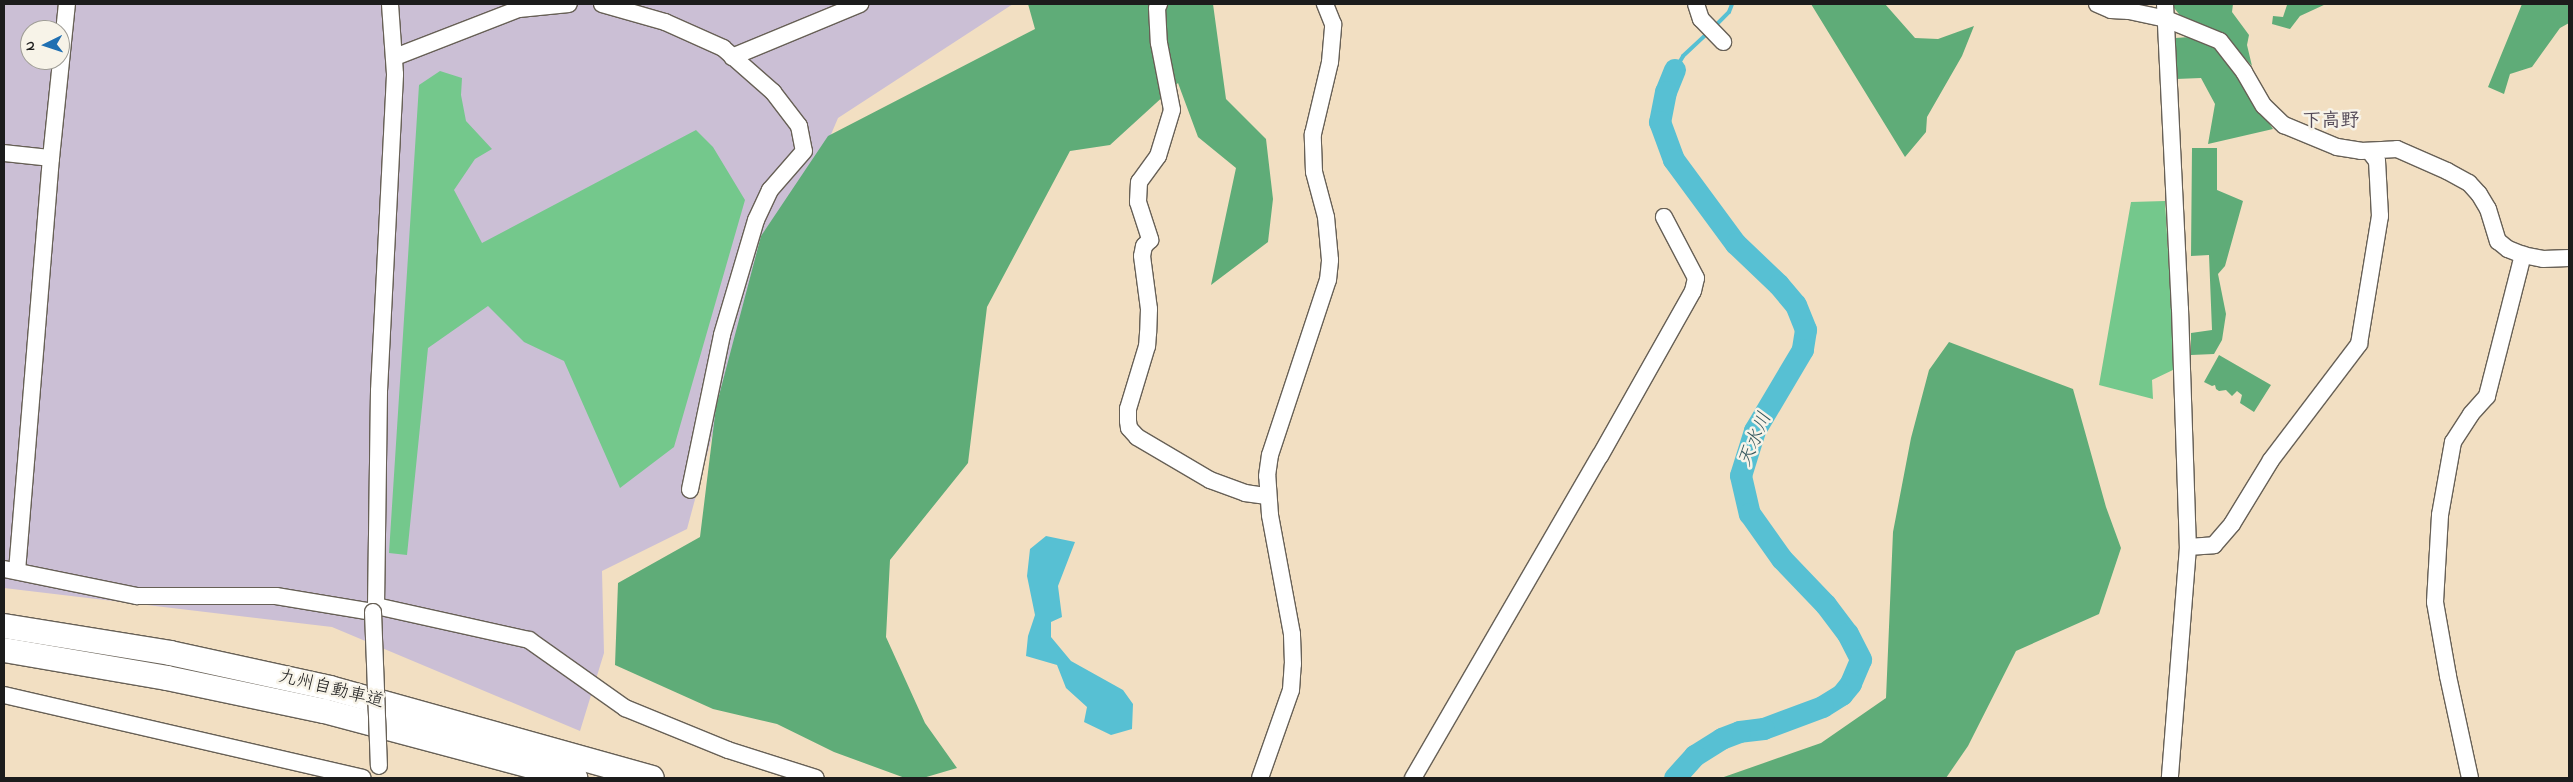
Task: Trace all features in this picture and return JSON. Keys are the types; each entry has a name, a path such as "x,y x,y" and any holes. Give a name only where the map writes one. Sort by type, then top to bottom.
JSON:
{"highway":[{"name":"九州自動車道","path":"4,626 170,653 330,688 652,778"},
{"name":"九州自動車道","path":"4,650 167,678 324,711 575,778"}],"street":[{"path":"67,4 10,570 137,596 276,596 374,609 529,640 625,708 728,750 816,778"},
{"path":"379,772 374,609 379,392 394,57 390,4"},
{"path":"394,57 518,6 569,4"},
{"path":"602,4 665,22 723,48 773,92 799,126 804,151 770,190 756,220 722,336 690,490"},
{"path":"732,56 860,4"},
{"path":"1160,4 1157,8 1159,43 1172,110 1158,156 1139,182 1138,202 1150,240 1144,246 1142,256 1148,317 1147,346 1128,409 1129,428 1137,437 1210,480 1245,493 1267,496"},
{"path":"1260,778 1291,690 1293,664 1292,634 1267,496 1270,456 1328,280 1330,260 1326,217 1314,172 1313,134 1330,62 1333,24 1325,4"},
{"path":"2097,4 2112,10 2165,12 2220,41 2244,72 2264,106 2284,125 2337,147 2370,152 2397,149 2469,182 2488,209 2498,241 2508,249 2523,255 2543,259 2569,258"},
{"path":"1699,11 1723,42"},
{"path":"2165,12 2188,547 2170,778"},
{"path":"2188,547 2214,545 2232,524 2271,460 2359,344 2380,216 2377,162 2370,152"},
{"path":"4,153 51,158"},
{"path":"1413,778 1600,456 1693,291 1696,278 1664,217"},
{"path":"2470,778 2448,676 2435,602 2440,515 2453,442 2470,414 2487,396 2523,255"},
{"path":"4,695 363,778"}],"shaded area":[{"path":"4,4 1013,4 838,118 728,377 687,529 602,571 604,653 580,731 332,627 4,588"}],"green space":[{"path":"1028,4 1213,4 1226,99 1266,139 1273,199 1268,242 1211,285 1236,168 1198,137 1178,83 1110,145 1070,151 987,307 968,463 890,560 886,637 925,723 957,768 923,778 905,778 834,752 777,724 713,709 615,665 618,583 700,537 716,407 761,236 828,136 1035,29"},
{"path":"1811,4 1885,4 1915,38 1938,39 1974,26 1962,56 1927,117 1926,132 1905,157"},
{"path":"2171,4 2233,4 2232,12 2249,35 2247,45 2252,66 2224,35 2182,18"},
{"path":"2281,4 2326,4 2300,16 2290,29 2272,24 2273,16 2283,17 2287,5"},
{"path":"2522,4 2569,4 2569,23 2560,28 2532,67 2510,74 2504,94 2488,87"},
{"path":"2190,37 2212,45 2230,64 2273,129 2208,144 2215,104 2201,78 2176,79 2175,38"},
{"path":"440,71 462,78 461,95 466,121 492,149 475,159 454,190 482,243 696,130 713,147 745,200 674,447 620,488 564,361 524,342 488,306 428,348 407,555 389,553 419,85"},
{"path":"2192,148 2217,148 2217,190 2243,201 2225,266 2218,274 2226,314 2222,340 2214,354 2191,355 2191,333 2212,330 2209,255 2191,256"},
{"path":"2165,201 2175,369 2152,380 2153,399 2099,385 2131,202"},
{"path":"1949,342 2073,389 2106,507 2121,548 2099,614 2016,651 1968,746 1946,778 1721,778 1821,743 1886,698 1893,532 1911,438 1929,370"},
{"path":"2219,355 2271,385 2254,412 2240,403 2242,395 2237,391 2232,396 2226,390 2219,391 2215,385 2212,386 2204,382"}],"water":[{"path":"1046,536 1075,542 1058,586 1062,617 1051,622 1051,637 1071,661 1123,690 1133,704 1132,729 1111,735 1084,722 1087,707 1066,688 1057,665 1026,656 1028,636 1035,615 1027,576 1030,549"}],"waterway":[{"path":"1714,27 1729,12 1732,4"},
{"path":"1675,70 1683,56 1709,32"},
{"name":"天水川","path":"1675,70 1666,92 1660,122 1674,160 1736,244 1779,285 1796,305 1806,330 1803,350 1755,431 1741,476 1750,514 1782,559 1826,605 1848,634 1861,660 1851,684 1842,695 1823,707 1764,729 1740,732 1722,739 1695,756 1675,778"}],"district":[{"name":"下高野","path":"2331,122"}]}
